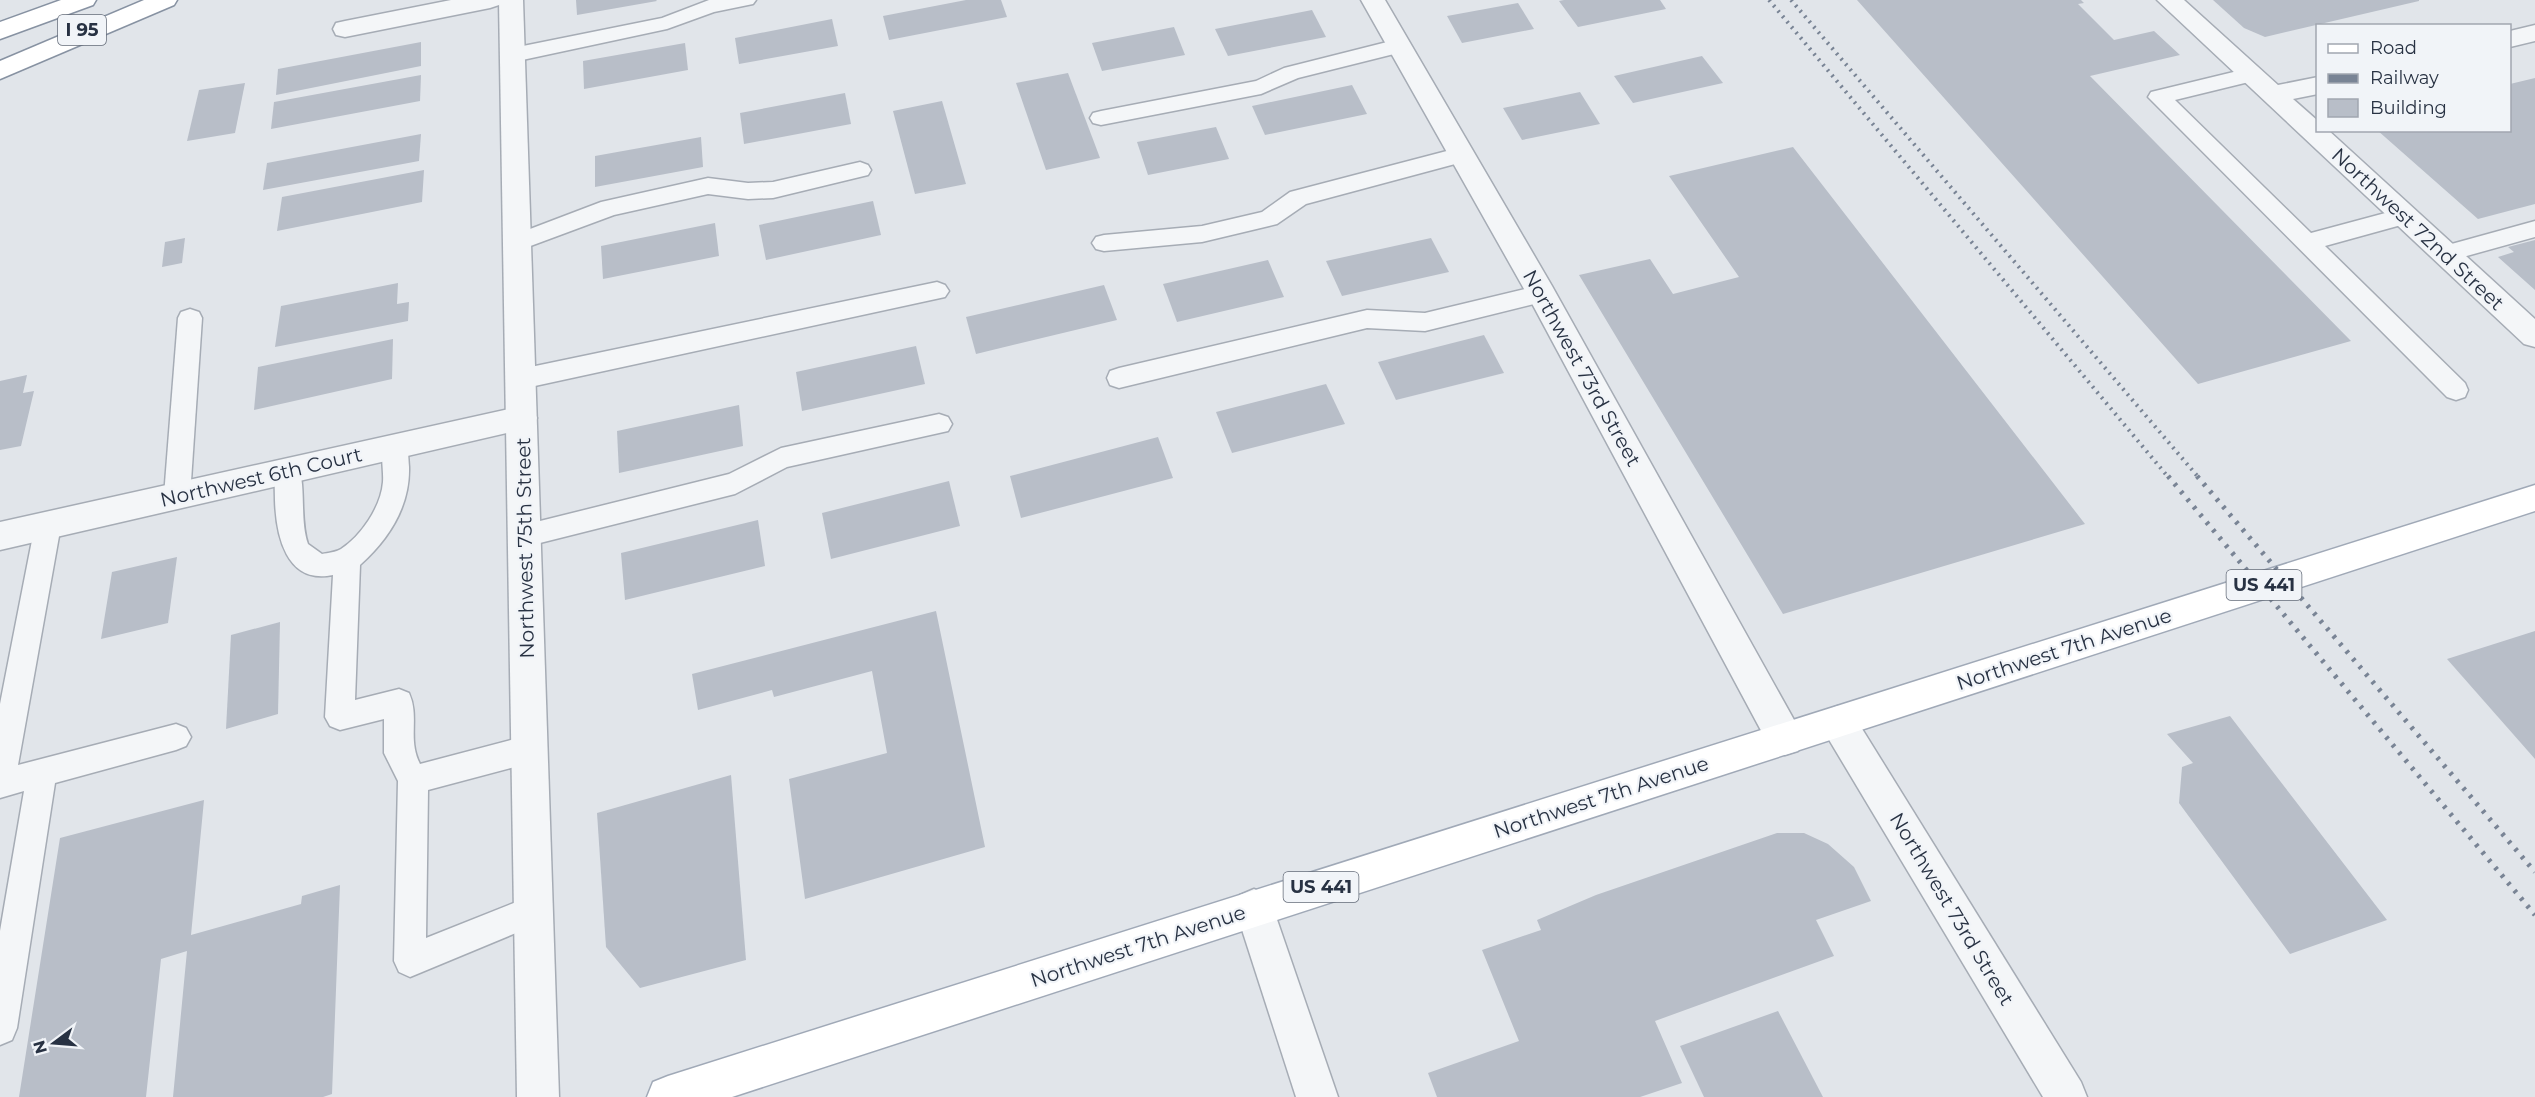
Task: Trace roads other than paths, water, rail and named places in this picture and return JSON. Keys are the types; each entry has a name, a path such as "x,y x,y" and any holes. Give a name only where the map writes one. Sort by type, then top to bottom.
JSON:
{"main road":[{"path":"0,31 84,0"},
{"path":"0,71 164,0"},
{"name":"I 95","path":"0,60 164,0"},
{"name":"Northwest 7th Avenue","path":"668,1097 2535,498"}],"street":[{"path":"345,29 490,0"},
{"name":"Northwest 75th Street","path":"510,0 538,1097"},
{"name":"Northwest 73rd Street","path":"1373,0 1542,294 1785,739"},
{"name":"Northwest 72nd Street","path":"2169,0 2535,336"},
{"path":"2511,39 2535,33"},
{"path":"2273,95 2316,85"},
{"name":"Northwest 6th Court","path":"0,536 522,418"},
{"name":"Northwest 73rd Street","path":"1838,722 2066,1097"},
{"path":"1254,908 1317,1097"}],"lane":[{"path":"513,55 667,23 710,6 746,0"},
{"path":"1101,118 1261,87 1292,73 1399,46"},
{"path":"2250,75 2159,97 2456,390"},
{"path":"1104,243 1202,234 1225,229 1269,218 1298,198 1462,155"},
{"path":"517,243 609,208 708,186 748,191 773,190 860,170"},
{"path":"2307,243 2404,216"},
{"path":"2445,254 2535,229"},
{"path":"520,379 937,291"},
{"path":"1119,378 1367,319 1425,322 1542,294"},
{"path":"177,496 190,318"},
{"path":"524,536 735,483 781,458 939,424"},
{"path":"288,471 287,506 291,531 301,556 320,566 347,560 365,544 391,504 396,484 395,447"},
{"path":"48,525 0,783 176,737"},
{"path":"347,560 340,717 399,702 399,753 413,780 410,961 534,910"},
{"path":"413,780 530,749"},
{"path":"0,1028 42,773"}],"railway":[{"path":"1769,0 2169,478"},
{"path":"1791,0 2199,478"},
{"path":"2168,476 2535,915"},
{"path":"2197,476 2535,872"}]}
